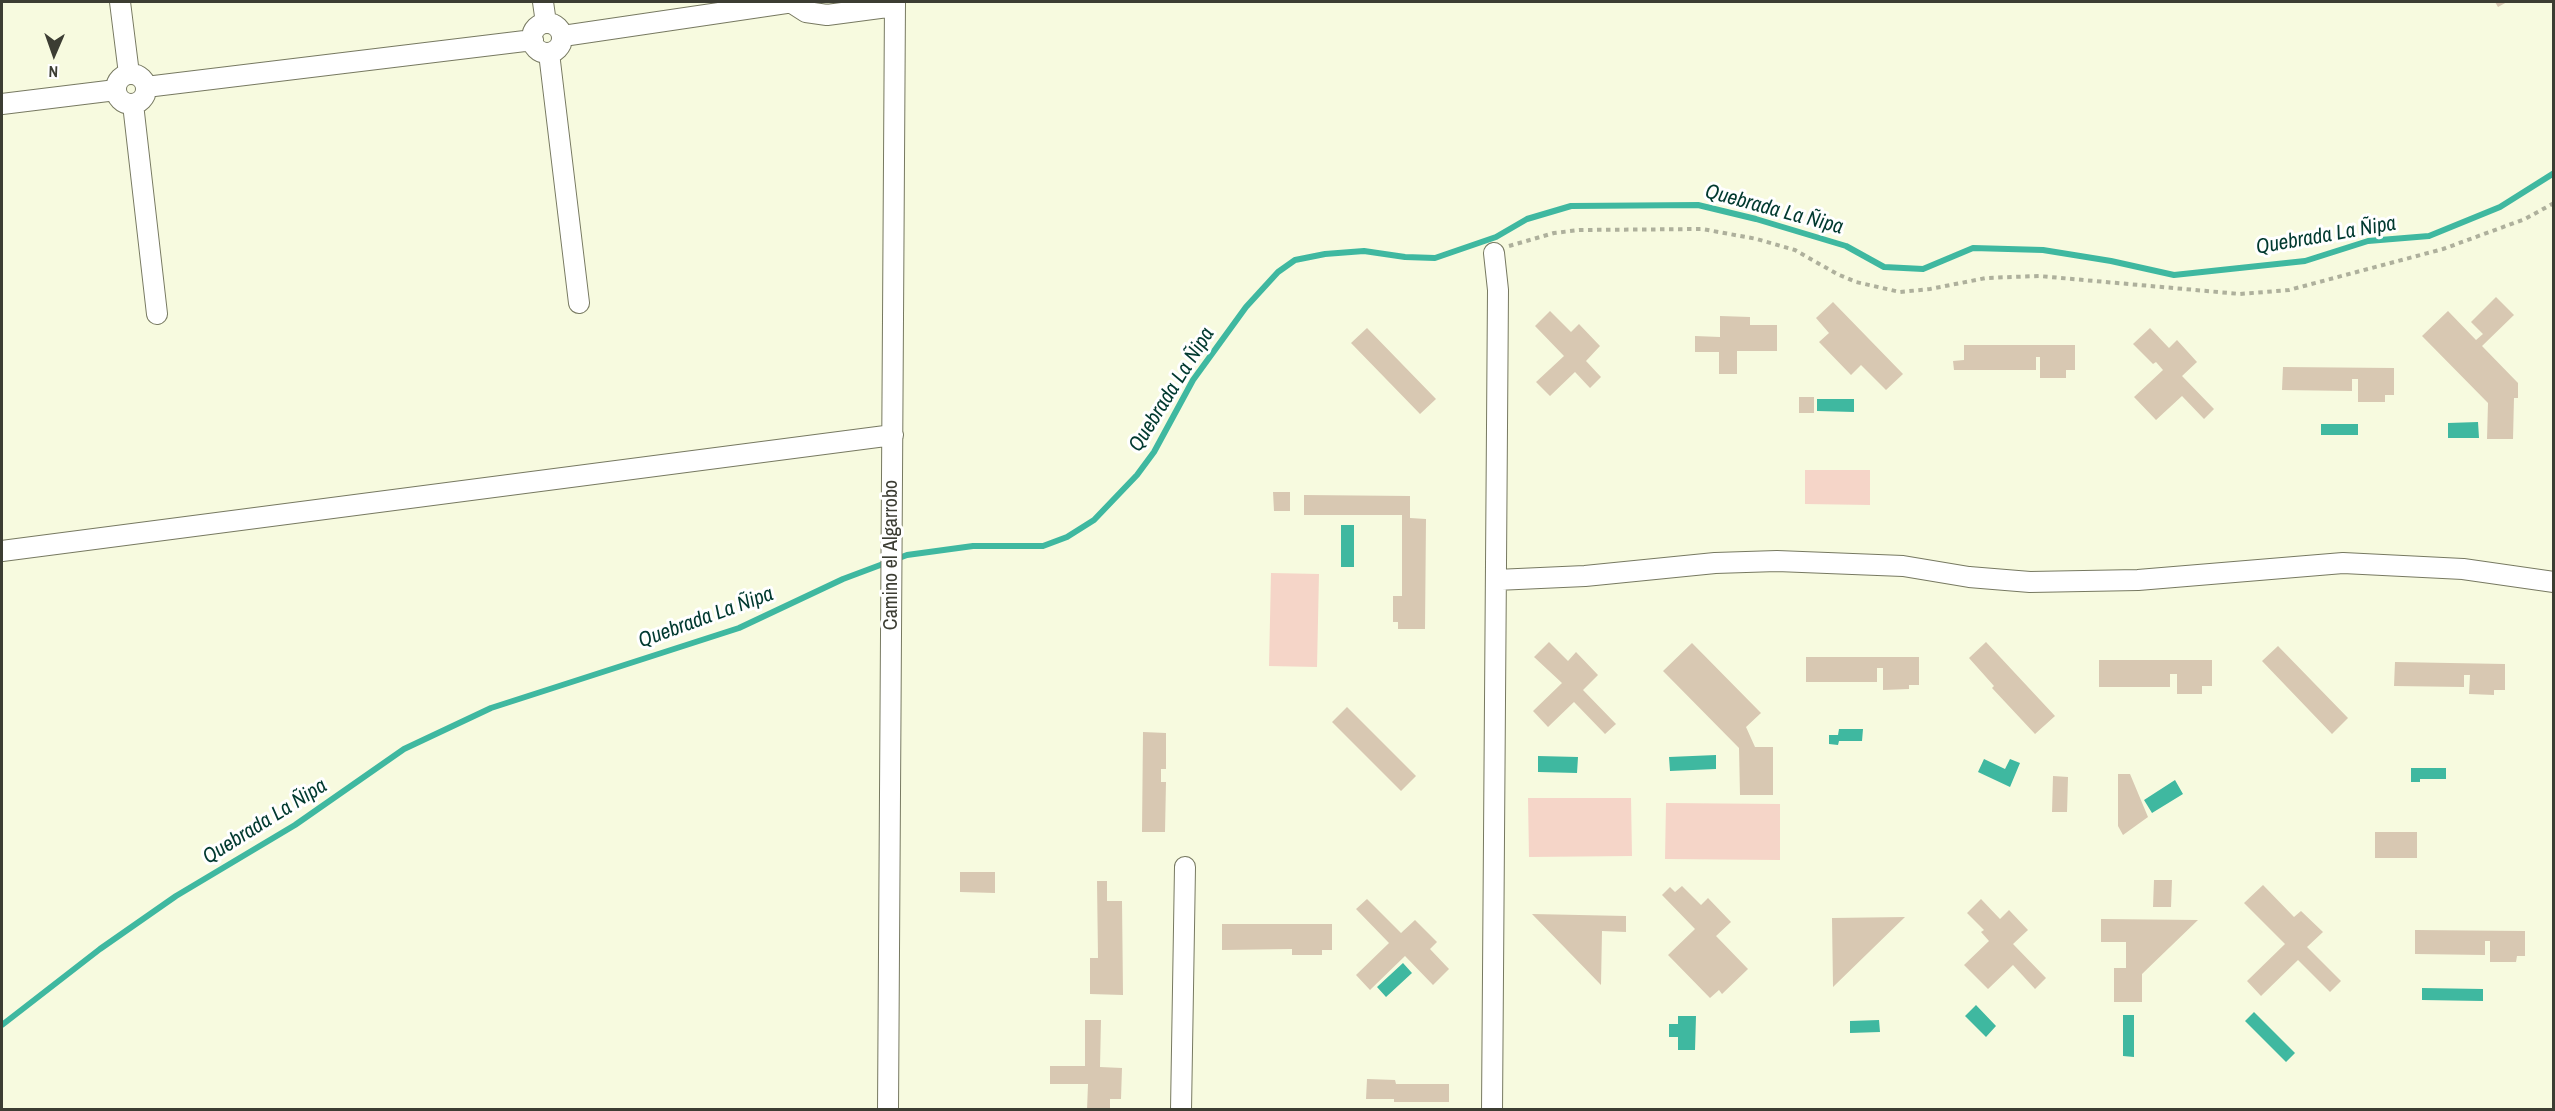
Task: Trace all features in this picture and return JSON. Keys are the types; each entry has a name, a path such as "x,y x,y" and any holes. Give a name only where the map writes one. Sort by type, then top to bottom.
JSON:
{"street":[{"path":"120,2 129,74"},
{"path":"543,2 546,23"},
{"path":"562,36 793,2 816,15 895,4"},
{"name":"Camino el Algarrobo","path":"888,1110 895,4"},
{"path":"546,23 558,27 562,36 561,45 549,53 536,48 533,40 534,30 546,23"},
{"path":"146,87 533,40"},
{"path":"549,53 579,303"},
{"path":"129,74 142,78 146,87 144,96 133,104 123,102 116,90 121,78 129,74"},
{"path":"2,104 116,90"},
{"path":"133,104 158,314"},
{"path":"1492,1110 1498,290 1494,253"},
{"path":"2,551 893,435"},
{"path":"1496,580 1574,577 1715,563 1777,561 1903,566 1969,578 2030,582 2138,580 2343,562 2463,569 2553,582"},
{"path":"1181,1110 1185,867"}],"path":[{"path":"1494,253 1518,242 1554,233 1580,230 1702,229 1757,239 1795,250 1856,282 1900,292 1930,289 1986,278 2039,276 2240,294 2289,290 2443,249 2524,219 2553,203"}],"shaded area":[{"path":"1805,470 1870,470 1870,505 1805,504"},
{"path":"1271,573 1319,574 1317,667 1269,666"},
{"path":"1528,798 1631,798 1632,856 1529,857"},
{"path":"1666,803 1780,804 1780,860 1665,859"}],"water":[{"path":"1817,399 1854,399 1854,412 1817,411"},
{"path":"2478,422 2479,438 2448,438 2448,423"},
{"path":"2321,424 2358,424 2358,435 2321,435"},
{"path":"1341,525 1354,525 1354,567 1341,567"},
{"path":"1839,729 1863,729 1862,741 1839,741 1838,745 1829,744 1829,735 1838,735"},
{"path":"1716,755 1716,769 1670,771 1669,757"},
{"path":"1538,756 1578,757 1577,773 1538,772"},
{"path":"1984,759 2005,769 2010,759 2020,763 2010,787 1978,772"},
{"path":"2411,768 2446,768 2446,779 2420,779 2420,782 2411,782"},
{"path":"2175,780 2183,794 2152,813 2144,800"},
{"path":"1403,963 1412,973 1386,997 1377,987"},
{"path":"2422,988 2483,989 2483,1001 2422,1000"},
{"path":"1976,1005 1996,1026 1986,1037 1965,1016"},
{"path":"2254,1012 2295,1053 2286,1062 2245,1021"},
{"path":"2123,1015 2134,1015 2134,1057 2123,1056"},
{"path":"1678,1016 1696,1016 1695,1050 1678,1050 1678,1037 1669,1037 1669,1024 1678,1024"},
{"path":"1879,1020 1880,1032 1850,1033 1850,1021"}],"building":[{"path":"2495,2 2507,2 2498,7"},
{"path":"2496,297 2514,315 2482,346 2518,383 2518,398 2514,398 2513,439 2487,439 2488,403 2422,336 2448,311 2476,340 2483,334 2471,322"},
{"path":"1833,302 1903,374 1886,390 1861,365 1851,375 1819,342 1829,333 1816,318"},
{"path":"1550,311 1571,332 1579,324 1600,346 1586,361 1601,377 1590,388 1575,372 1550,396 1536,382 1564,356 1535,326"},
{"path":"1720,316 1750,317 1750,325 1777,325 1777,351 1737,351 1737,374 1719,374 1719,352 1695,352 1695,336 1720,337"},
{"path":"1367,328 1436,399 1420,414 1351,343"},
{"path":"2150,328 2169,348 2177,340 2197,362 2182,376 2214,409 2204,419 2182,396 2156,420 2134,397 2163,370 2156,362 2153,364 2133,344"},
{"path":"1964,345 2075,345 2075,370 2066,370 2066,378 2040,378 2040,357 2036,357 2036,370 1954,370 1953,361 1964,360"},
{"path":"2283,367 2394,368 2394,395 2385,395 2385,402 2358,402 2358,379 2352,379 2352,391 2282,390"},
{"path":"1799,397 1814,397 1814,413 1799,413"},
{"path":"1273,492 1290,492 1290,511 1274,511"},
{"path":"1304,495 1410,496 1410,518 1426,519 1425,629 1398,629 1398,622 1393,622 1393,596 1402,596 1402,515 1304,515"},
{"path":"1549,642 1568,661 1576,652 1598,675 1583,690 1616,724 1605,734 1574,702 1548,727 1533,711 1562,683 1534,657"},
{"path":"1986,642 2055,716 2035,734 1992,688 1994,686 1969,658"},
{"path":"1692,643 1761,713 1746,727 1755,747 1773,747 1773,795 1740,795 1739,748 1663,671"},
{"path":"2278,646 2348,718 2332,734 2262,661"},
{"path":"1806,657 1919,657 1919,685 1909,685 1909,689 1883,690 1883,668 1877,668 1877,682 1806,682"},
{"path":"2099,660 2212,660 2212,686 2202,686 2202,694 2177,694 2177,674 2170,674 2170,687 2099,687"},
{"path":"2395,662 2505,664 2505,690 2494,690 2494,695 2469,694 2470,675 2464,675 2464,687 2394,686"},
{"path":"1347,707 1416,776 1401,791 1332,722"},
{"path":"1143,732 1166,733 1166,769 1161,769 1161,782 1166,782 1165,832 1142,832"},
{"path":"2118,774 2130,774 2148,817 2123,835 2118,826"},
{"path":"2053,776 2068,777 2067,812 2052,812"},
{"path":"2375,832 2417,832 2417,858 2375,858"},
{"path":"960,872 995,872 995,893 960,892"},
{"path":"2154,880 2172,880 2171,907 2153,907"},
{"path":"1097,881 1107,881 1107,901 1122,901 1123,995 1090,994 1090,958 1098,958"},
{"path":"2263,885 2294,917 2301,911 2323,932 2307,947 2341,981 2330,992 2298,960 2261,996 2247,981 2285,944 2244,903"},
{"path":"1682,886 1701,905 1708,898 1731,922 1716,936 1748,969 1722,994 1719,990 1710,998 1668,955 1695,929 1662,895 1670,887 1675,892"},
{"path":"1367,899 1401,933 1415,920 1437,942 1430,949 1449,969 1433,985 1405,956 1370,990 1356,975 1389,943 1356,909"},
{"path":"1981,899 2000,919 2009,910 2028,930 2013,944 2046,978 2035,989 2013,965 1988,989 1964,965 1989,941 1981,932 1984,930 1967,913"},
{"path":"1532,914 1626,916 1626,932 1602,931 1601,985"},
{"path":"1905,917 1833,987 1832,918"},
{"path":"2101,919 2198,920 2142,974 2142,1002 2114,1002 2114,968 2126,968 2126,942 2101,942"},
{"path":"1222,924 1332,924 1332,950 1322,950 1322,955 1292,955 1292,949 1222,950"},
{"path":"2415,930 2525,931 2525,956 2517,956 2516,962 2490,962 2490,941 2485,941 2485,955 2415,954"},
{"path":"1085,1020 1101,1020 1100,1067 1122,1068 1121,1099 1110,1099 1110,1110 1087,1110 1088,1084 1050,1084 1050,1066 1085,1066"},
{"path":"1367,1079 1395,1080 1396,1084 1449,1084 1449,1102 1394,1102 1394,1099 1366,1099"}],"waterway":[{"name":"Quebrada La Ñipa","path":"2,1025 100,949 176,896 295,825 404,749 491,708 739,628 843,579 907,555 973,546 1043,546 1067,537 1094,520 1137,475 1154,452 1193,380 1246,307 1278,272 1295,260 1325,254 1364,251 1405,257 1435,258 1496,237 1527,219 1571,206 1698,205 1756,219 1846,246 1884,267 1923,269 1973,248 2043,250 2111,261 2174,275 2305,261 2368,241 2429,236 2500,207 2554,173"}]}
